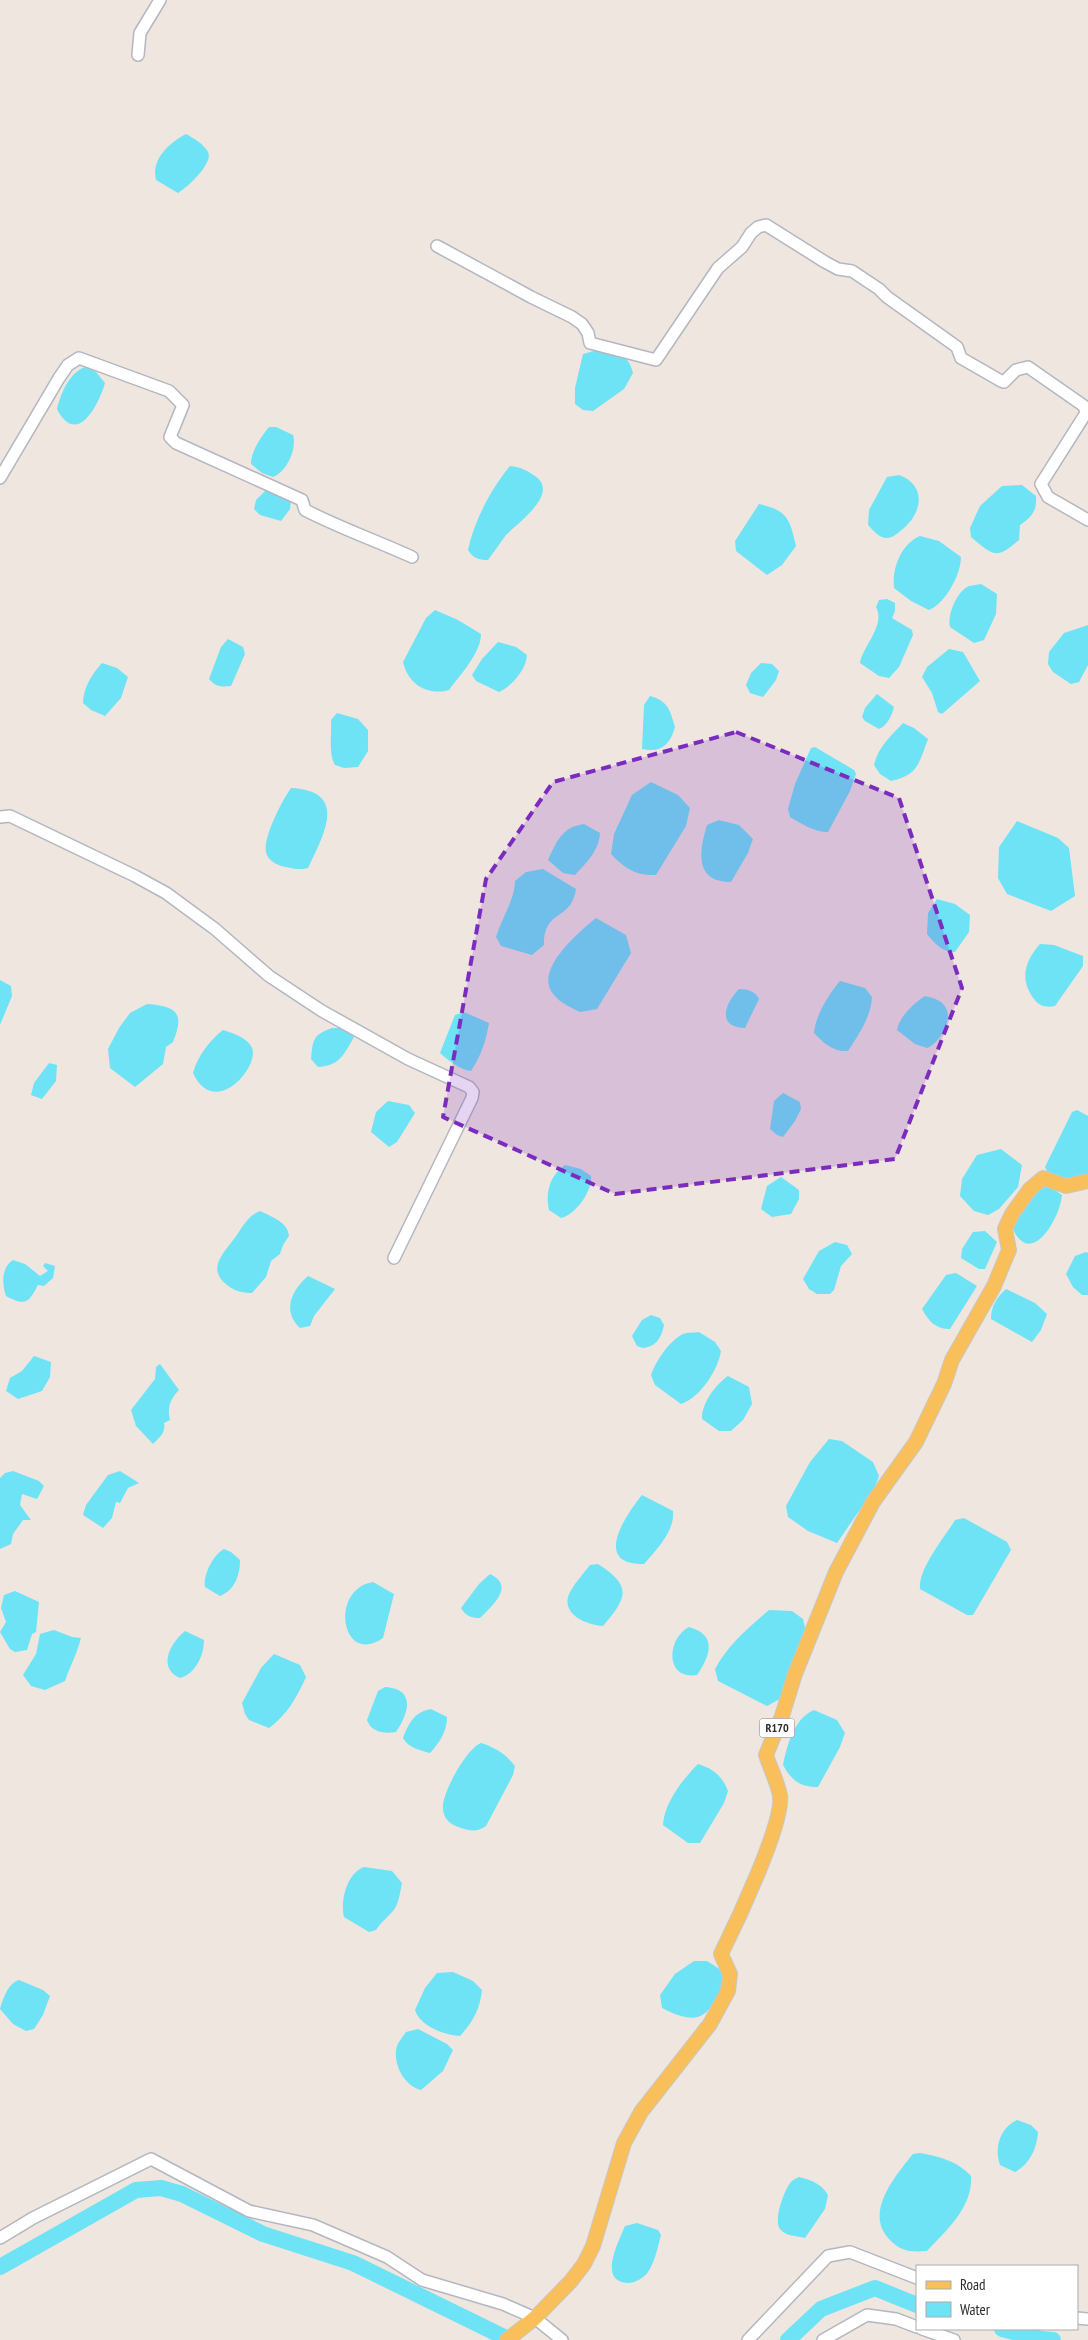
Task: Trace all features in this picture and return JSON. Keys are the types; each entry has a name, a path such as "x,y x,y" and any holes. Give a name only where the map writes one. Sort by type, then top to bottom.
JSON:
{"main road":[{"name":"R170","path":"507,2340 534,2318 571,2281 584,2264 593,2246 624,2143 641,2112 710,2024 728,1991 730,1974 721,1954 762,1862 775,1823 780,1796 766,1756 807,1644 851,1542 873,1502 916,1442 944,1384 952,1360 974,1317 994,1286 1009,1250 1005,1229 1012,1214 1030,1189 1042,1178 1066,1186 1088,1181"}],"street":[{"path":"138,56 140,33 160,0"},
{"path":"437,246 572,317 582,324 588,333 590,343 656,360 718,268 742,247 751,233 758,227 766,225 825,262 838,269 852,272 880,289 887,297 957,347 960,358 1004,382 1016,370 1028,367 1035,370 1084,406 1086,414 1041,484 1048,497 1088,520"},
{"path":"0,478 59,378 68,365 78,358 169,391 174,395 183,405 170,437 176,442 302,500 305,510 332,524 369,537 412,557"},
{"path":"0,818 10,816 135,876 166,893 215,929 269,976 322,1011 408,1059 469,1087 473,1092 472,1098 394,1258"},
{"path":"0,2238 33,2218 151,2159 249,2211 313,2225 387,2257 422,2280 503,2304 534,2318 562,2340"},
{"path":"748,2340 828,2256 850,2252 916,2278"},
{"path":"823,2340 867,2315 896,2319 916,2327"},
{"path":"925,2330 954,2340"}],"highlighted area":[{"path":"736,732 899,798 962,988 895,1159 615,1194 443,1117 486,879 553,782"}],"water":[{"path":"186,134 204,146 209,157 199,175 178,193 156,180 155,172 156,165 163,153 173,142"},
{"path":"601,349 613,352 626,359 633,373 624,389 593,411 583,410 575,404 575,388 583,354"},
{"path":"85,367 96,372 105,383 92,411 79,423 72,424 65,420 57,409 63,390 70,379"},
{"path":"269,427 276,427 293,435 294,441 294,447 287,465 273,477 262,473 251,464 255,449"},
{"path":"510,466 526,470 535,476 541,483 543,491 535,507 506,535 488,560 479,559 474,557 468,550 474,528 490,495"},
{"path":"899,475 908,479 914,485 919,499 918,506 915,514 904,528 891,537 884,538 868,525 869,510 887,477"},
{"path":"1022,485 1036,496 1035,510 1020,525 1019,540 1005,551 1000,553 990,552 971,537 970,528 980,506 1002,486"},
{"path":"266,490 291,500 290,509 281,521 260,515 254,509 256,500"},
{"path":"759,504 776,509 786,517 792,529 796,546 782,565 767,575 736,551 735,541"},
{"path":"920,536 939,541 961,557 958,571 947,595 929,610 911,601 894,588 896,565 899,558 908,545"},
{"path":"981,584 997,594 996,614 984,640 974,643 950,627 949,622 954,604 961,593 969,586"},
{"path":"887,599 895,603 895,611 892,618 912,630 913,635 899,667 889,678 879,676 860,663 878,621 876,607 879,600"},
{"path":"435,610 458,620 481,634 478,649 469,664 449,690 441,691 426,690 414,682 403,662 426,618"},
{"path":"1088,625 1088,665 1079,682 1071,684 1053,672 1048,664 1049,652 1064,633"},
{"path":"228,639 243,647 245,654 231,686 216,685 209,679 221,647"},
{"path":"498,642 516,647 527,655 518,677 499,692 476,681 472,675 482,659"},
{"path":"949,649 963,652 980,681 942,714 938,712 932,693 922,677 927,667"},
{"path":"102,663 117,668 128,677 121,698 105,716 91,710 83,703 83,697 89,681"},
{"path":"761,663 772,664 779,671 776,680 763,697 750,693 746,685 751,673"},
{"path":"877,694 894,707 889,720 879,729 865,721 862,717 865,708"},
{"path":"650,696 665,704 672,716 675,727 667,743 654,750 642,749 644,705"},
{"path":"337,713 358,719 368,730 368,751 358,767 344,768 335,765 333,760 331,720"},
{"path":"903,723 914,728 928,739 920,761 913,771 891,781 880,774 874,765 882,747"},
{"path":"815,747 854,770 856,774 850,791 828,832 813,829 790,817 788,809 795,784 811,748"},
{"path":"651,782 678,795 690,808 686,826 656,875 642,874 631,870 611,854 614,834 632,795"},
{"path":"291,788 309,791 320,797 326,806 325,829 308,868 305,869 294,869 278,865 272,862 267,855 269,831"},
{"path":"719,820 739,825 753,839 748,853 731,882 719,881 711,877 705,871 702,863 702,845 707,825"},
{"path":"1017,821 1058,838 1069,848 1075,896 1051,911 1007,894 998,878 999,847"},
{"path":"584,824 600,833 597,845 591,856 575,875 563,873 548,860 565,832 570,828"},
{"path":"543,869 576,889 573,899 569,906 548,925 544,945 532,955 501,946 496,937 510,903 515,881 526,872"},
{"path":"937,899 955,904 970,915 969,932 955,952 946,951 939,947 927,934 928,913"},
{"path":"596,918 626,935 631,953 597,1009 580,1012 563,1003 554,995 549,985 549,975 553,964 569,942"},
{"path":"1040,944 1054,945 1083,956 1083,966 1055,1006 1046,1007 1040,1005 1029,992 1026,984 1025,977 1028,964"},
{"path":"0,980 11,986 12,996 0,1025"},
{"path":"840,981 865,988 872,997 867,1018 848,1051 833,1048 814,1033 823,1006"},
{"path":"739,989 751,991 759,999 745,1028 736,1027 726,1019 730,1000"},
{"path":"925,996 942,1003 948,1013 944,1031 932,1046 927,1048 915,1044 897,1030 898,1025 908,1011"},
{"path":"147,1004 172,1009 178,1018 177,1032 173,1042 166,1047 163,1064 135,1087 110,1068 108,1049 119,1028 130,1013"},
{"path":"464,1012 489,1023 483,1048 471,1071 458,1067 440,1053 455,1015"},
{"path":"332,1028 344,1028 354,1037 344,1054 336,1062 318,1067 311,1059 312,1047 315,1039 321,1033"},
{"path":"223,1030 236,1034 247,1041 252,1048 253,1056 243,1076 234,1085 223,1090 213,1091 202,1086 193,1073 205,1049"},
{"path":"49,1063 57,1065 56,1081 42,1099 31,1095 34,1083"},
{"path":"783,1093 800,1102 801,1109 783,1137 770,1129 774,1101"},
{"path":"388,1101 409,1105 415,1113 397,1142 389,1147 371,1132 376,1112"},
{"path":"1077,1110 1088,1116 1088,1174 1072,1181 1048,1173 1045,1167 1072,1112"},
{"path":"1001,1149 1022,1165 1018,1187 999,1209 988,1215 974,1211 960,1196 962,1179 977,1155"},
{"path":"565,1165 581,1169 591,1176 591,1182 586,1195 578,1207 567,1216 561,1218 549,1210 548,1191 552,1179"},
{"path":"781,1177 799,1190 799,1199 791,1214 772,1217 761,1209 767,1186"},
{"path":"1047,1185 1062,1195 1060,1205 1050,1227 1043,1236 1035,1242 1027,1244 1019,1239 1012,1227 1033,1189"},
{"path":"260,1211 283,1224 289,1236 280,1254 271,1261 266,1277 252,1293 242,1292 230,1287 221,1279 217,1268 218,1262 245,1223 255,1213"},
{"path":"985,1231 997,1242 985,1269 979,1269 961,1258 962,1249 973,1232"},
{"path":"835,1242 847,1245 852,1254 841,1266 834,1290 830,1294 817,1294 809,1289 803,1279 819,1251"},
{"path":"1088,1253 1088,1295 1082,1295 1073,1287 1066,1274 1075,1256"},
{"path":"13,1260 25,1264 40,1276 48,1271 43,1266 45,1263 55,1266 53,1278 44,1286 38,1285 26,1301 18,1301 6,1296 3,1281 4,1272"},
{"path":"956,1273 977,1286 950,1329 941,1328 927,1318 922,1309 946,1275"},
{"path":"308,1276 335,1289 314,1316 310,1326 300,1328 294,1322 291,1315 291,1301 297,1288"},
{"path":"1006,1289 1035,1303 1047,1314 1041,1330 1032,1342 991,1319 995,1302"},
{"path":"651,1315 660,1318 664,1325 658,1341 648,1347 637,1346 632,1336 642,1320"},
{"path":"699,1332 715,1342 721,1351 712,1375 701,1390 688,1401 681,1404 655,1385 651,1375 656,1364 673,1341 685,1333"},
{"path":"34,1356 51,1362 50,1377 42,1391 18,1399 6,1391 10,1378 22,1371"},
{"path":"160,1364 179,1390 170,1404 170,1420 164,1423 163,1432 153,1444 136,1426 131,1410 155,1379 156,1367"},
{"path":"728,1376 749,1387 752,1404 743,1420 731,1431 719,1431 702,1419 702,1413 710,1395"},
{"path":"829,1439 842,1441 873,1462 879,1476 874,1489 837,1543 808,1531 788,1517 786,1506 810,1462"},
{"path":"13,1471 39,1481 44,1486 37,1499 22,1494 20,1505 31,1520 23,1520 13,1534 11,1544 0,1549 0,1478 5,1473"},
{"path":"120,1471 139,1483 128,1488 120,1503 116,1502 112,1518 103,1528 83,1515 86,1505 108,1475"},
{"path":"642,1495 673,1511 673,1518 668,1533 644,1564 628,1562 619,1557 616,1548 621,1526"},
{"path":"964,1518 1007,1542 1011,1550 973,1615 967,1615 920,1589 920,1581 927,1563 955,1520"},
{"path":"224,1549 240,1560 240,1566 233,1586 220,1596 205,1587 205,1582 207,1571 213,1560"},
{"path":"598,1564 617,1579 623,1592 618,1607 603,1626 590,1624 577,1618 569,1608 568,1601 571,1590 590,1565"},
{"path":"490,1574 501,1584 502,1590 500,1595 480,1618 469,1616 461,1608 479,1584"},
{"path":"373,1582 394,1594 383,1638 369,1644 358,1642 350,1635 346,1624 346,1610 350,1598 359,1588"},
{"path":"15,1591 39,1602 36,1632 32,1634 27,1650 15,1652 10,1649 0,1632 6,1622 1,1608 4,1595"},
{"path":"769,1610 792,1611 803,1619 806,1632 785,1693 778,1700 767,1706 718,1681 715,1669 732,1645"},
{"path":"689,1627 704,1635 709,1647 705,1661 697,1675 686,1675 679,1671 674,1665 672,1657 676,1640"},
{"path":"54,1630 72,1637 81,1638 65,1681 45,1690 31,1686 23,1675 36,1654 40,1634"},
{"path":"185,1631 204,1640 204,1646 198,1664 190,1673 180,1678 173,1674 169,1668 168,1655 175,1642"},
{"path":"274,1654 300,1665 306,1677 291,1705 269,1728 249,1720 242,1703 261,1668"},
{"path":"385,1687 402,1692 406,1697 407,1703 404,1717 396,1732 387,1733 375,1730 367,1720 378,1691"},
{"path":"431,1709 447,1717 446,1728 442,1737 430,1753 418,1750 403,1738 413,1719 425,1710"},
{"path":"814,1710 837,1720 845,1733 840,1747 818,1787 806,1786 797,1782 783,1765 792,1733 801,1719"},
{"path":"481,1743 500,1751 515,1766 513,1775 486,1826 477,1830 471,1830 457,1827 449,1822 444,1813 443,1802 450,1783 462,1762"},
{"path":"698,1764 709,1768 717,1774 728,1791 724,1803 700,1843 688,1843 663,1825 664,1817 671,1800 681,1784"},
{"path":"364,1867 392,1871 402,1883 395,1908 376,1930 369,1932 344,1917 343,1911 344,1896 349,1881 358,1870"},
{"path":"694,1961 707,1961 721,1970 725,1982 707,2011 701,2016 694,2018 675,2014 662,2008 660,1995 675,1974"},
{"path":"453,1972 473,1981 482,1990 480,2003 475,2015 469,2026 460,2036 433,2029 422,2021 415,2010 425,1988 437,1973"},
{"path":"19,1980 43,1990 50,1996 43,2015 34,2029 26,2031 13,2024 0,2009 9,1988"},
{"path":"418,2029 447,2044 453,2050 443,2071 421,2090 409,2084 401,2073 396,2059 397,2046 406,2032"},
{"path":"1017,2120 1031,2125 1038,2132 1032,2155 1025,2165 1015,2172 1000,2165 998,2145 1006,2128"},
{"path":"920,2153 942,2158 966,2171 971,2176 971,2187 963,2208 943,2235 927,2251 911,2251 902,2249 893,2243 882,2229 880,2218 881,2206 898,2173 913,2154"},
{"path":"799,2177 816,2183 828,2195 825,2209 805,2238 785,2233 778,2225 779,2211 786,2190 792,2181"},
{"path":"637,2223 658,2230 661,2235 656,2254 650,2268 642,2278 631,2283 619,2281 614,2276 612,2268 615,2250 625,2226"}],"waterway":[{"path":"0,2267 136,2190 161,2188 182,2194 263,2234 353,2263 510,2340"},
{"path":"788,2340 821,2309 875,2288 916,2305"},
{"path":"1006,2330 1041,2339 1053,2340"}]}
